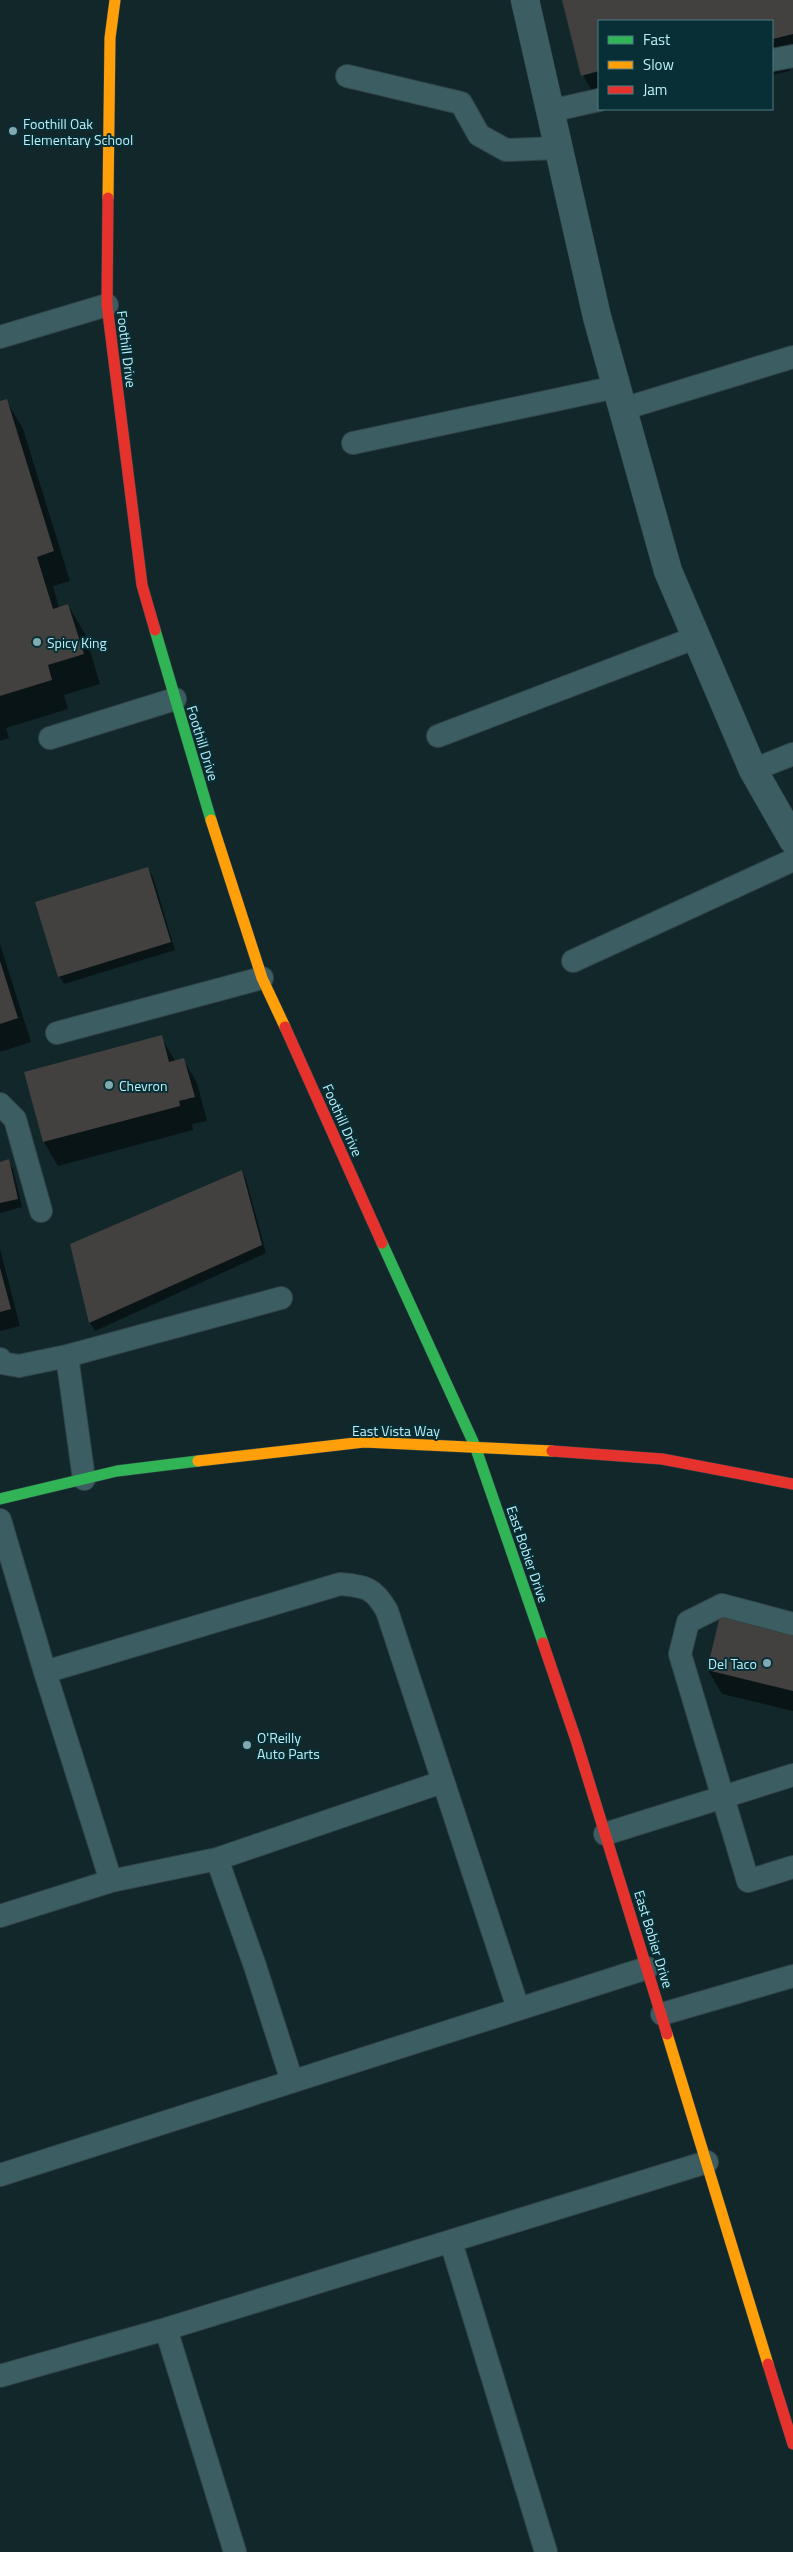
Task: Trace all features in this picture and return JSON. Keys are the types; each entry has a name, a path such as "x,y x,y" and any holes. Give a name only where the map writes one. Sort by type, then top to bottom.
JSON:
{"main road":[{"name":"Foothill Drive","path":"115,0 110,38 107,305 142,585 218,844 262,978 475,1446"},
{"name":"East Vista Way","path":"0,1498 117,1471 364,1442 475,1446 662,1459 793,1484"},
{"name":"East Bobier Drive","path":"475,1446 576,1740 793,2444"}],"street":[{"path":"524,0 597,317 668,571 753,770 793,840"}],"lane":[{"path":"773,60 793,56"},
{"path":"347,76 461,103 479,135 506,150 558,148"},
{"path":"550,111 598,100"},
{"path":"0,337 107,305"},
{"path":"353,443 619,398 793,357"},
{"path":"438,736 697,637"},
{"path":"50,738 175,699"},
{"path":"753,770 793,754"},
{"path":"573,961 793,860"},
{"path":"57,1033 262,978"},
{"path":"0,1104 15,1118 41,1211"},
{"path":"0,1359 2,1363 20,1366 67,1356 281,1298"},
{"path":"67,1356 84,1478"},
{"path":"0,1520 45,1672 111,1881"},
{"path":"45,1672 340,1584 361,1586 377,1594 387,1611 518,2008"},
{"path":"793,1624 722,1605 688,1622 680,1654 748,1881 793,1867"},
{"path":"605,1834 793,1775"},
{"path":"0,1916 111,1881 217,1859 442,1782"},
{"path":"217,1859 255,1966 292,2081"},
{"path":"0,2175 647,1968"},
{"path":"662,2014 793,1976"},
{"path":"0,2376 166,2329 707,2162"},
{"path":"451,2242 546,2552"},
{"path":"166,2329 234,2552"}],"building":[{"path":"562,0 793,0 793,34 773,39 773,20 598,20 598,71 581,76"},
{"path":"7,399 54,551 37,557 53,609 68,604 84,654 48,665 52,680 0,696 0,401"},
{"path":"148,867 171,942 58,977 35,902"},
{"path":"0,961 18,1018 0,1024"},
{"name":"Chevron","path":"162,1035 169,1062 184,1058 195,1097 179,1101 180,1106 43,1142 24,1072"},
{"path":"9,1159 18,1199 0,1203 0,1162"},
{"path":"242,1170 262,1245 89,1323 70,1244"},
{"path":"0,1268 11,1309 0,1312"},
{"path":"722,1607 793,1625 793,1691 707,1670"}],"traffic: fast":[{"path":"155,630 211,820"},
{"path":"382,1243 475,1446 543,1643"},
{"path":"0,1499 117,1471 198,1461"}],"traffic: slow":[{"path":"108,198 110,38 115,0"},
{"path":"211,820 262,978 285,1027"},
{"path":"198,1461 364,1442 552,1451"},
{"path":"667,2034 768,2364"}],"traffic: jam":[{"path":"108,198 107,305 142,585 155,630"},
{"path":"285,1027 382,1243"},
{"path":"552,1451 662,1459 793,1484"},
{"path":"543,1643 576,1740 667,2034"},
{"path":"768,2364 793,2444"}],"place":[{"name":"Foothill Oak Elementary School","path":"13,131"},
{"name":"Spicy King","path":"37,642"},
{"name":"Chevron","path":"109,1085"},
{"name":"Del Taco","path":"767,1663"},
{"name":"O'Reilly Auto Parts","path":"247,1745"}]}
